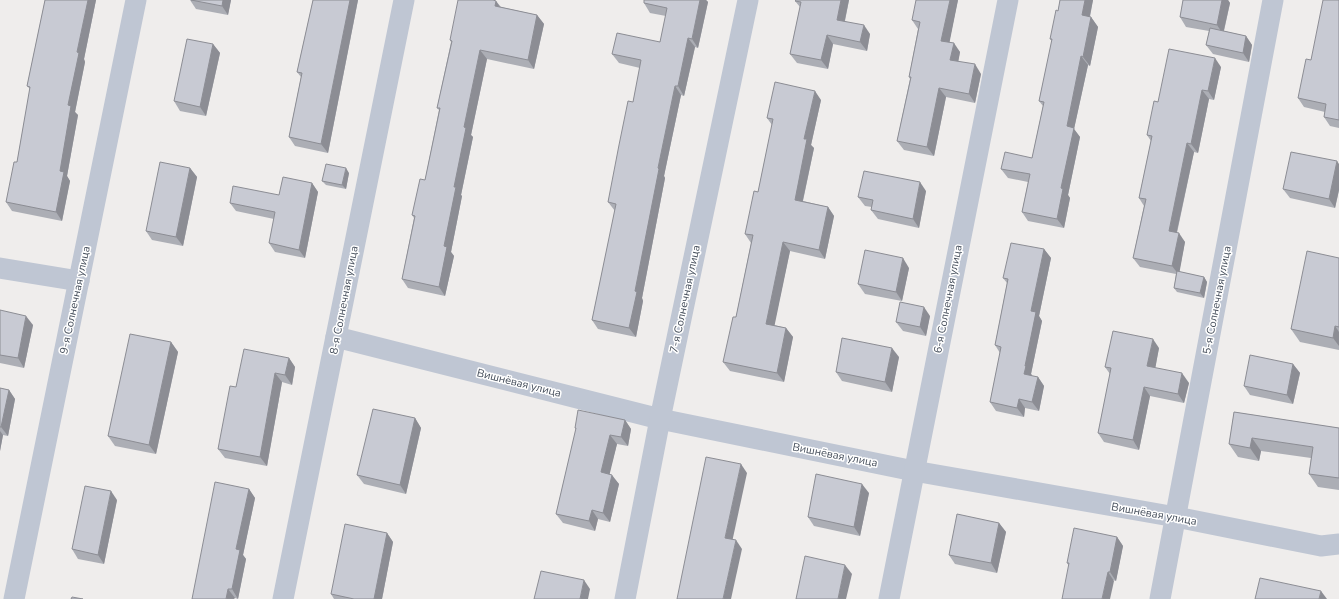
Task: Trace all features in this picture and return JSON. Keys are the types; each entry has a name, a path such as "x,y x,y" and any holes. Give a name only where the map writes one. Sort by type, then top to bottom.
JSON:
{"street":[{"name":"9-я Солнечная улица","path":"14,599 136,0"},
{"name":"8-я Солнечная улица","path":"283,599 404,0"},
{"name":"7-я Солнечная улица","path":"625,599 660,419 748,0"},
{"name":"6-я Солнечная улица","path":"889,599 1008,0"},
{"name":"5-я Солнечная улица","path":"1160,599 1273,0"},
{"path":"0,268 79,281"},
{"name":"Вишнёвая улица","path":"336,337 660,419 914,471 1176,517 1321,546 1339,544"}],"building":[{"path":"45,0 88,0 68,105 71,106 60,171 64,172 56,212 6,202 14,162 17,162 30,87 27,86"},
{"path":"191,0 223,0 222,6"},
{"path":"313,0 350,0 321,144 289,137 302,73 297,72"},
{"path":"458,0 493,0 496,1 495,6 537,15 528,60 480,50 464,127 466,128 454,187 456,187 444,246 447,247 439,287 402,279 415,216 412,215 420,179 425,180 440,108 437,108 452,41 450,40"},
{"path":"644,0 700,0 692,39 688,38 678,86 675,86 658,168 635,291 637,292 629,328 592,320 616,204 608,202 628,101 633,102 641,60 612,54 617,33 660,42 667,8 644,3"},
{"path":"841,0 837,20 864,25 860,42 827,35 821,60 790,54 801,2 795,1"},
{"path":"916,0 950,0 941,41 954,43 950,60 975,64 969,94 939,88 927,147 897,141 911,77 909,77 920,22 912,20"},
{"path":"1060,0 1085,0 1082,15 1091,17 1083,57 1081,56 1067,126 1074,128 1061,188 1063,189 1057,219 1022,212 1030,174 1001,169 1005,152 1032,158 1044,102 1039,101 1052,39 1050,39 1056,10 1058,11"},
{"path":"1183,0 1222,0 1217,25 1180,17"},
{"path":"1323,0 1339,0 1339,120 1324,117 1326,104 1298,98 1306,59 1311,60"},
{"path":"1210,28 1246,36 1243,53 1206,45"},
{"path":"187,39 213,44 200,107 174,101"},
{"path":"1169,49 1215,58 1208,91 1202,90 1191,144 1187,143 1169,231 1179,233 1172,266 1133,258 1146,199 1139,198 1152,136 1147,135 1154,101 1158,102"},
{"path":"775,82 815,91 804,139 807,139 795,200 828,207 819,250 783,242 766,324 786,328 777,373 723,362 733,317 736,317 753,235 745,234 754,191 758,192 773,119 767,118"},
{"path":"1291,152 1337,161 1329,199 1283,189"},
{"path":"160,162 190,168 176,237 146,231"},
{"path":"326,164 346,168 342,185 322,181"},
{"path":"864,171 920,182 913,219 871,210 873,200 858,197"},
{"path":"283,177 312,183 299,250 269,243 275,212 230,203 233,186 279,195"},
{"path":"1011,243 1044,249 1031,311 1036,312 1024,374 1038,377 1032,402 1019,399 1017,408 990,402 1001,347 995,345 1008,279 1003,278"},
{"path":"865,250 903,258 896,292 858,284"},
{"path":"1307,251 1339,258 1339,327 1335,326 1333,338 1291,329"},
{"path":"1177,271 1204,277 1200,293 1174,288"},
{"path":"900,302 924,307 920,327 896,322"},
{"path":"0,310 26,316 18,358 0,355"},
{"path":"1113,331 1153,339 1147,366 1182,373 1178,394 1144,387 1133,440 1098,433 1111,368 1105,367"},
{"path":"130,334 171,342 149,445 108,436"},
{"path":"842,338 892,348 885,382 836,372"},
{"path":"244,349 289,358 285,375 275,373 260,457 218,449 230,386 236,387"},
{"path":"1250,355 1293,364 1287,395 1244,386"},
{"path":"0,388 9,390 1,427 0,427"},
{"path":"373,409 415,418 400,485 357,475"},
{"path":"578,410 625,420 621,437 610,435 601,472 612,475 603,513 592,510 589,521 556,514 576,428"},
{"path":"1234,412 1339,428 1339,478 1309,474 1313,447 1252,438 1250,448 1229,444"},
{"path":"706,457 741,464 725,538 736,540 723,599 677,599"},
{"path":"816,474 862,484 854,527 808,517"},
{"path":"215,482 249,489 236,549 240,550 232,589 228,589 226,599 192,599"},
{"path":"85,486 111,491 98,555 72,549"},
{"path":"957,514 999,523 991,563 949,555"},
{"path":"345,524 387,533 374,599 354,599 331,594"},
{"path":"1074,528 1117,537 1110,572 1108,572 1102,599 1062,599"},
{"path":"805,556 845,565 838,599 796,599"},
{"path":"541,571 584,580 580,599 534,599"},
{"path":"1260,578 1321,591 1319,599 1255,599"},
{"path":"72,597 83,599 71,599"}]}
